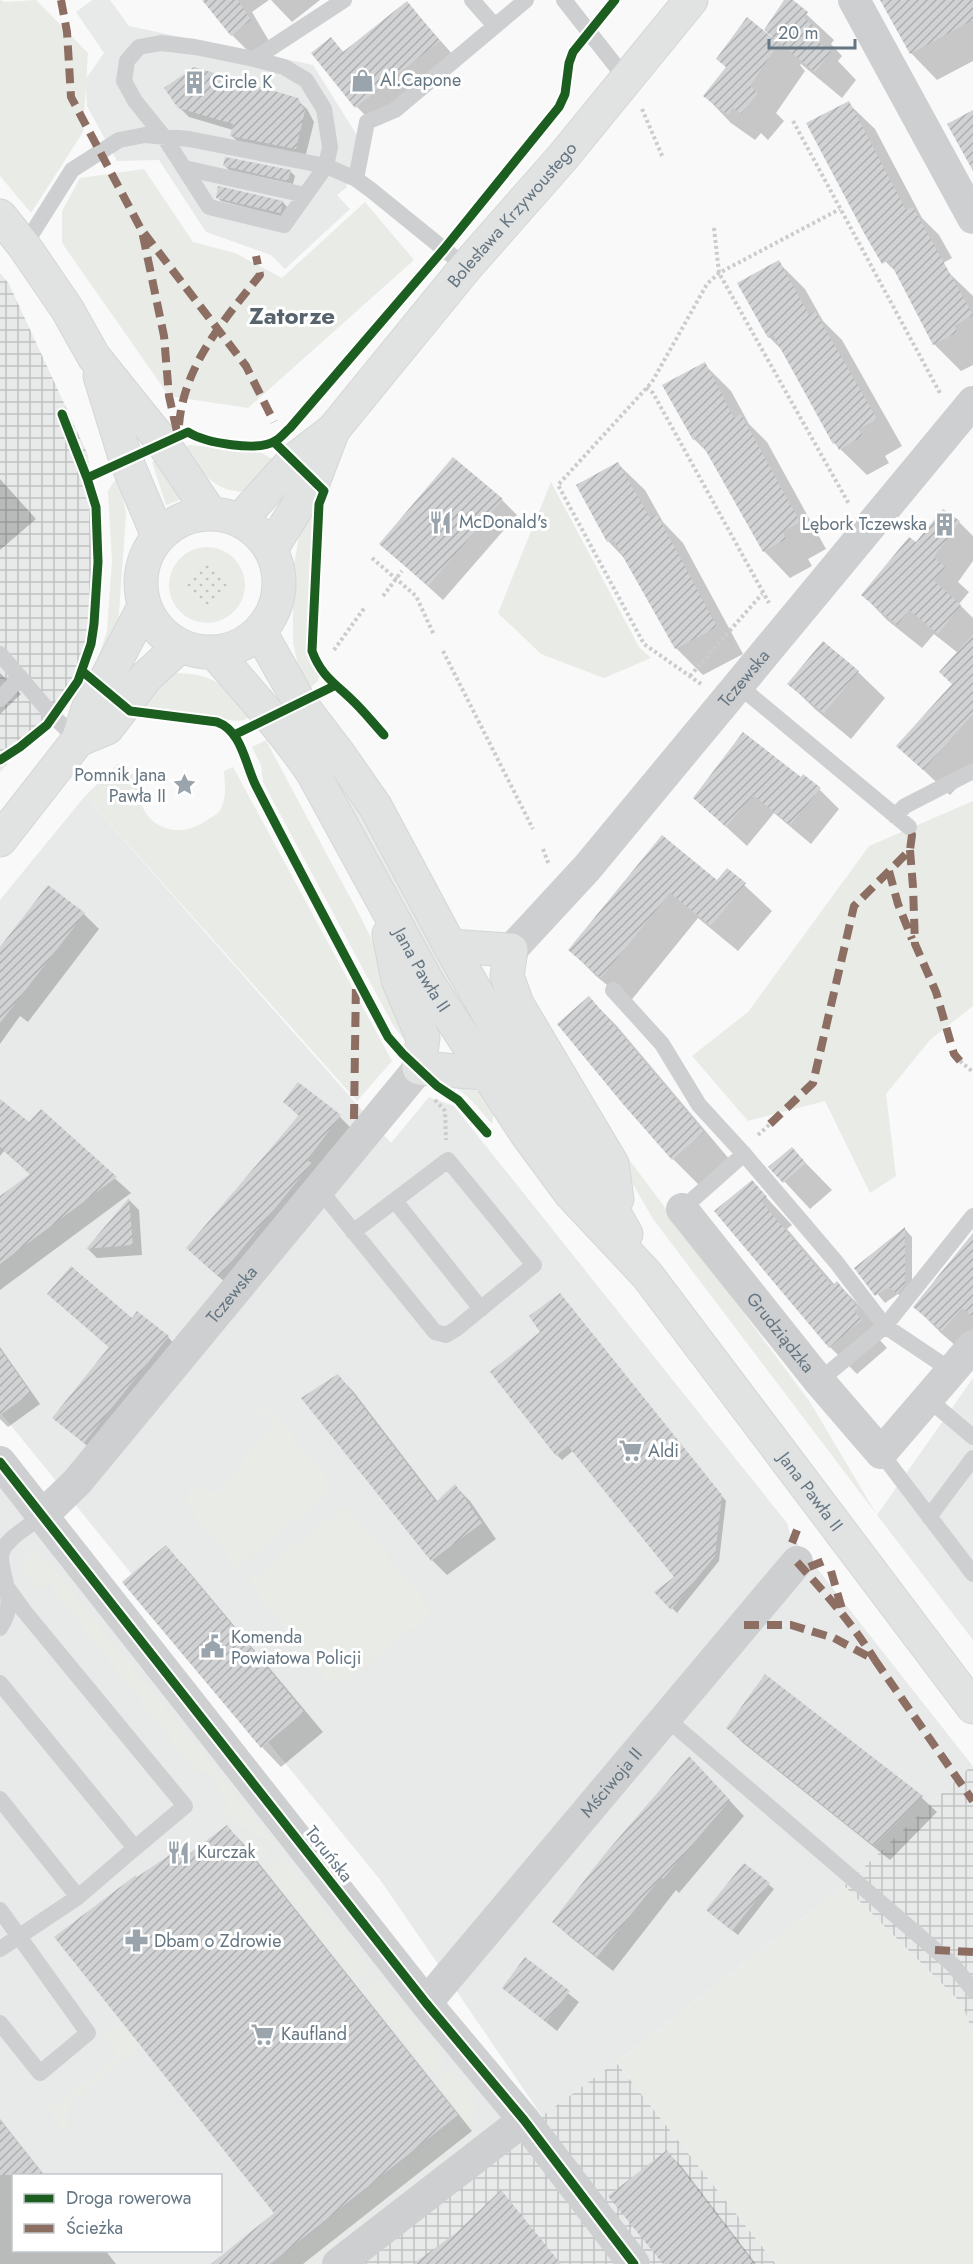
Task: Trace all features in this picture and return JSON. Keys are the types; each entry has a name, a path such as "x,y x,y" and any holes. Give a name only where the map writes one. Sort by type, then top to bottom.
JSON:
{"main road":[{"name":"Bolesława Krzywoustego","path":"225,517 333,430 466,267 562,158 691,0"},
{"path":"0,216 24,246 67,309 94,357 163,443 225,517 258,532 271,549 280,578 276,607 260,632 240,646 215,653 196,652 180,646 158,630 144,607 140,582 145,558 158,536 182,519 225,517"},
{"path":"94,357 126,460 158,536"},
{"name":"Bolesława Krzywoustego","path":"271,549 314,480 333,430"},
{"path":"0,840 78,740 88,709 144,607"},
{"name":"Jana Pawła II","path":"260,632 300,703 375,806 496,1027 595,1179 647,1275"},
{"path":"78,740 107,728 146,677 180,646"},
{"name":"Jana Pawła II","path":"215,653 271,716 300,753 428,983 484,1073 571,1194 647,1275 973,1707"},
{"path":"381,900 398,980 423,1038 419,1068 484,1073"},
{"path":"450,946 511,950 507,976 517,1004 612,1164 621,1224"}],"street":[{"path":"854,0 973,218"},
{"name":"Tczewska","path":"511,950 587,868 965,412"},
{"name":"Tczewska","path":"42,1516 77,1482 419,1068"},
{"name":"Grudziądzka","path":"682,1209 819,1381 881,1453"},
{"path":"881,1453 973,1346"},
{"name":"Toruńska","path":"0,1462 426,2003 524,2120 634,2264"},
{"name":"Mściwoja II","path":"426,2003 796,1562"},
{"path":"338,2264 524,2120"}],"lane":[{"path":"254,59 344,0"},
{"path":"472,0 495,26"},
{"path":"356,179 367,122 395,110 526,0"},
{"path":"564,0 626,79"},
{"path":"161,43 195,47 254,59 284,67 306,80 324,109 330,147 326,166 284,225 209,207 164,137 135,101 124,81 127,61 139,47 161,43"},
{"path":"24,246 72,170 119,140 144,135 189,139 326,166 356,179 466,267"},
{"path":"184,168 305,195"},
{"path":"0,654 53,716 78,740"},
{"path":"0,699 20,677"},
{"path":"732,693 909,827"},
{"path":"896,816 905,806 973,771"},
{"path":"613,990 662,1044 699,1105 836,1262 885,1326 952,1371"},
{"path":"682,1209 744,1154"},
{"path":"319,1189 353,1232 435,1332 446,1335 456,1329 534,1265 448,1160 353,1232"},
{"path":"395,1201 481,1309"},
{"path":"819,1381 885,1326 973,1216"},
{"path":"928,1399 973,1437"},
{"path":"881,1453 973,1574"},
{"path":"929,1517 973,1458"},
{"path":"0,1628 4,1622 8,1603 1,1570 1,1554 11,1540 42,1516"},
{"path":"0,1949 78,1897 185,1806 24,1611 6,1586"},
{"path":"0,1683 135,1848"},
{"path":"666,1718 953,1965 973,1990"},
{"path":"0,1799 78,1897"},
{"path":"0,1910 88,2033 40,2073 0,2023"}],"path":[{"path":"642,110 663,158"},
{"path":"793,121 840,209 965,412"},
{"path":"732,693 690,676 644,644 558,485 652,382 707,284 719,273 840,209"},
{"path":"714,228 719,273 850,506 871,525"},
{"path":"646,388 653,393 762,594 786,628"},
{"path":"372,558 416,596 435,635"},
{"path":"382,596 402,571"},
{"path":"690,676 762,594"},
{"path":"333,650 365,607"},
{"path":"443,651 533,829"},
{"path":"960,1061 973,1072"}],"shaded area":[{"path":"0,0 5,2 36,0 88,53 83,132 31,213 0,176"},
{"name":"Circle K","path":"92,0 110,0 129,26 313,65 358,137 346,188 337,195 350,209 285,269 271,255 206,232 159,160 117,161 87,106 85,80 104,53 76,12"},
{"path":"144,169 193,242 235,253 282,278 365,202 414,260 248,408 169,396 62,243 62,211 80,178"},
{"path":"0,273 9,284 88,455 93,526 88,652 74,685 0,772"},
{"path":"190,445 262,453 279,463 244,492 233,491 223,488 208,478 182,448"},
{"path":"158,459 185,498 166,505 152,462"},
{"path":"120,479 126,514 118,627 96,664 107,631 112,561 108,491 114,481"},
{"path":"551,482 639,647 651,658 604,678 541,654 498,613"},
{"path":"315,499 307,641 311,661 319,676 318,681 311,687 298,665 293,643 293,569 301,526"},
{"path":"207,547 221,550 234,558 242,571 245,585 242,599 234,612 221,620 207,623 193,620 180,612 172,599 169,585 172,571 180,558 193,550"},
{"path":"207,565 221,571 227,585 221,599 207,605 193,599 187,585 193,571"},
{"path":"174,673 210,679 234,697 251,716 236,721 139,705"},
{"path":"313,738 326,756 548,1131 436,974"},
{"path":"266,740 376,947 398,1001 404,1024 405,1041 393,1025 263,782 261,765 252,747"},
{"path":"118,764 139,779 142,807 149,817 158,825 181,830 194,827 219,812 224,797 224,771 233,767 392,1061 357,1101 85,796"},
{"path":"85,796 391,1143 429,1097 454,1106 787,1523 790,1534 972,1765 844,1886 616,2062 542,2116 381,1881 0,1412 0,900"},
{"path":"973,801 973,1006 930,1040 886,1094 896,1176 870,1193 825,1101 748,1121 692,1056 748,1012 869,846"},
{"path":"452,1084 471,1088 485,1097 495,1108 492,1124 471,1100"},
{"path":"602,1119 631,1162 810,1402 877,1515 653,1219 605,1136"},
{"path":"973,1378 973,1640 877,1515"},
{"path":"259,1406 269,1409 277,1416 335,1489 237,1568 191,1512 186,1497 189,1490 195,1488 217,1493 273,1423 267,1416 256,1411"},
{"path":"0,1487 504,2119 362,2264 0,2264"},
{"path":"346,1505 431,1608 422,1621 342,1683 328,1682 248,1582"},
{"path":"35,1552 49,1563 276,1845 224,1818 226,1800 211,1773 194,1769 48,1583 38,1591 29,1579 23,1567 25,1557"},
{"path":"972,1765 973,2034 962,2004 844,1886"},
{"path":"235,1830 271,1851 259,1860"},
{"path":"283,1856 371,1968 356,1982 268,1871"},
{"path":"844,1886 962,2004 973,2034 973,2264 776,2264 616,2062"},
{"path":"381,1978 444,2059 441,2066 434,2072 428,2071 364,1991"},
{"path":"122,2022 141,2046 71,2103 66,2114 69,2138 48,2110 118,2057 104,2037"},
{"path":"616,2062 776,2264 362,2264 516,2140 542,2116"},
{"path":"452,2070 470,2091 475,2105 475,2113 467,2130 458,2120 461,2115 436,2081 447,2071"},
{"path":"454,2125 463,2138 422,2172 411,2158"},
{"path":"403,2163 414,2176 306,2264 275,2264"}],"building":[{"path":"202,0 238,0 251,20 231,36"},
{"path":"784,0 793,0 808,12 804,18 817,28 811,36 831,52 815,72 764,30"},
{"path":"880,0 973,0 973,20 910,54"},
{"name":"Al.Capone","path":"407,1 440,41 355,108 311,53 331,37 343,52"},
{"path":"747,17 779,43 750,86 758,93 741,114 733,108 728,115 703,96 726,67 716,59"},
{"name":"Circle K","path":"194,67 298,98 305,111 296,149 230,136 233,124 178,108 164,88"},
{"path":"849,101 906,210 913,207 973,315 954,326 958,332 933,345 889,260 882,264 864,233 806,123"},
{"path":"973,110 973,171 947,124"},
{"path":"225,157 291,170 288,181 223,166"},
{"path":"218,186 283,201 281,211 280,213 216,198"},
{"path":"779,260 809,315 815,311 877,419 859,429 863,436 839,450 835,442 833,444 773,335 768,338 737,283"},
{"path":"705,362 734,418 741,414 800,522 783,532 786,539 763,552 698,437 693,440 662,385"},
{"name":"McDonald's","path":"453,457 503,499 428,586 379,544"},
{"path":"618,462 650,518 657,514 717,627 675,649 613,539 607,542 576,485"},
{"path":"943,509 960,521 934,557 945,567 934,581 961,605 938,634 909,610 897,625 861,595 909,537 916,542"},
{"path":"973,634 973,714 923,770 896,746 952,684 939,672"},
{"path":"823,641 859,671 824,713 787,684"},
{"path":"743,732 801,777 803,774 821,788 790,825 753,795 726,827 693,798"},
{"path":"662,835 717,880 727,868 746,883 711,926 670,893 601,978 568,950"},
{"path":"48,885 85,913 0,1023 0,947"},
{"path":"589,996 704,1132 672,1160 557,1024"},
{"path":"298,1082 341,1115 307,1160 312,1163 219,1277 186,1248 299,1115 283,1102"},
{"path":"0,1099 29,1122 41,1109 117,1177 0,1264 0,1196 30,1174 0,1147"},
{"path":"792,1147 806,1163 783,1183 768,1167"},
{"path":"752,1180 767,1197 762,1202 832,1286 837,1281 858,1308 854,1311 862,1320 829,1348 714,1211"},
{"path":"129,1198 133,1245 86,1249"},
{"path":"905,1227 905,1284 897,1294 889,1287 875,1296 854,1268"},
{"path":"973,1233 973,1317 962,1308 942,1331 913,1307"},
{"path":"71,1266 132,1318 137,1311 169,1336 84,1443 52,1418 109,1347 47,1294"},
{"name":"Aldi","path":"560,1293 722,1495 715,1556 671,1610 654,1592 674,1577 568,1446 556,1456 490,1372 540,1332 529,1316"},
{"path":"0,1349 31,1393 0,1415"},
{"path":"338,1374 436,1502 455,1484 482,1523 431,1561 301,1398"},
{"name":"Komenda Powiatowa Policji","path":"166,1545 304,1712 261,1748 122,1582"},
{"path":"765,1674 923,1796 874,1846 726,1728"},
{"path":"689,1756 730,1800 663,1879 661,1877 597,1957 552,1922 604,1855"},
{"name":"Kaufland","path":"227,1825 458,2115 270,2264 211,2264 274,2213 54,1937 136,1875 137,1877 183,1846 189,1854"},
{"path":"744,1863 770,1883 732,1931 706,1910"},
{"path":"525,1957 570,1991 546,2022 502,1988"},
{"path":"0,2120 43,2174 0,2175"},
{"path":"667,2150 754,2264 663,2264 608,2196"},
{"path":"501,2190 561,2264 413,2264 456,2233"}],"marked path":[{"path":"61,0 67,32 71,97 142,231 164,336 169,396 178,436"},
{"path":"144,233 246,366 274,422"},
{"path":"179,425 182,403 197,363 220,326 260,275 256,256"},
{"path":"770,1124 813,1083 854,906 910,850 912,835 909,827"},
{"path":"910,850 915,944 936,992 954,1054 960,1061"},
{"path":"889,871 898,904 912,939"},
{"path":"354,1119 356,981"},
{"path":"792,1543 797,1530"},
{"path":"809,1567 824,1561"},
{"path":"797,1562 848,1621 875,1660"},
{"path":"831,1571 842,1609"},
{"path":"744,1625 791,1625 834,1638 875,1660 973,1801"},
{"path":"935,1950 973,1952"}],"cycle path":[{"path":"87,478 188,432 206,440 244,446 267,444 281,437 444,249 559,107 565,94 569,63 573,52 615,0"},
{"path":"0,760 47,725 78,681 91,644 98,562 96,507 62,414"},
{"path":"274,442 324,491 319,504 312,651 328,678 360,708 384,735"},
{"path":"82,671 130,711 217,722 232,733 242,749 256,786 388,1037 437,1086 458,1100 487,1133"},
{"path":"234,735 334,686"},
{"path":"0,1462 426,2003 524,2120 634,2264"}],"place":[{"name":"Al.Capone","path":"362,80"},
{"name":"Circle K","path":"194,82"},
{"name":"McDonald's","path":"441,522"},
{"name":"Lębork Tczewska","path":"945,524"},
{"name":"Pomnik Jana Pawła II","path":"184,785"},
{"name":"Aldi","path":"630,1451"},
{"name":"Komenda Powiatowa Policji","path":"213,1647"},
{"name":"Kurczak","path":"179,1852"},
{"name":"Dbam o Zdrowie","path":"136,1941"},
{"name":"Kaufland","path":"263,2034"}],"district":[{"name":"Zatorze","path":"292,316"}]}
